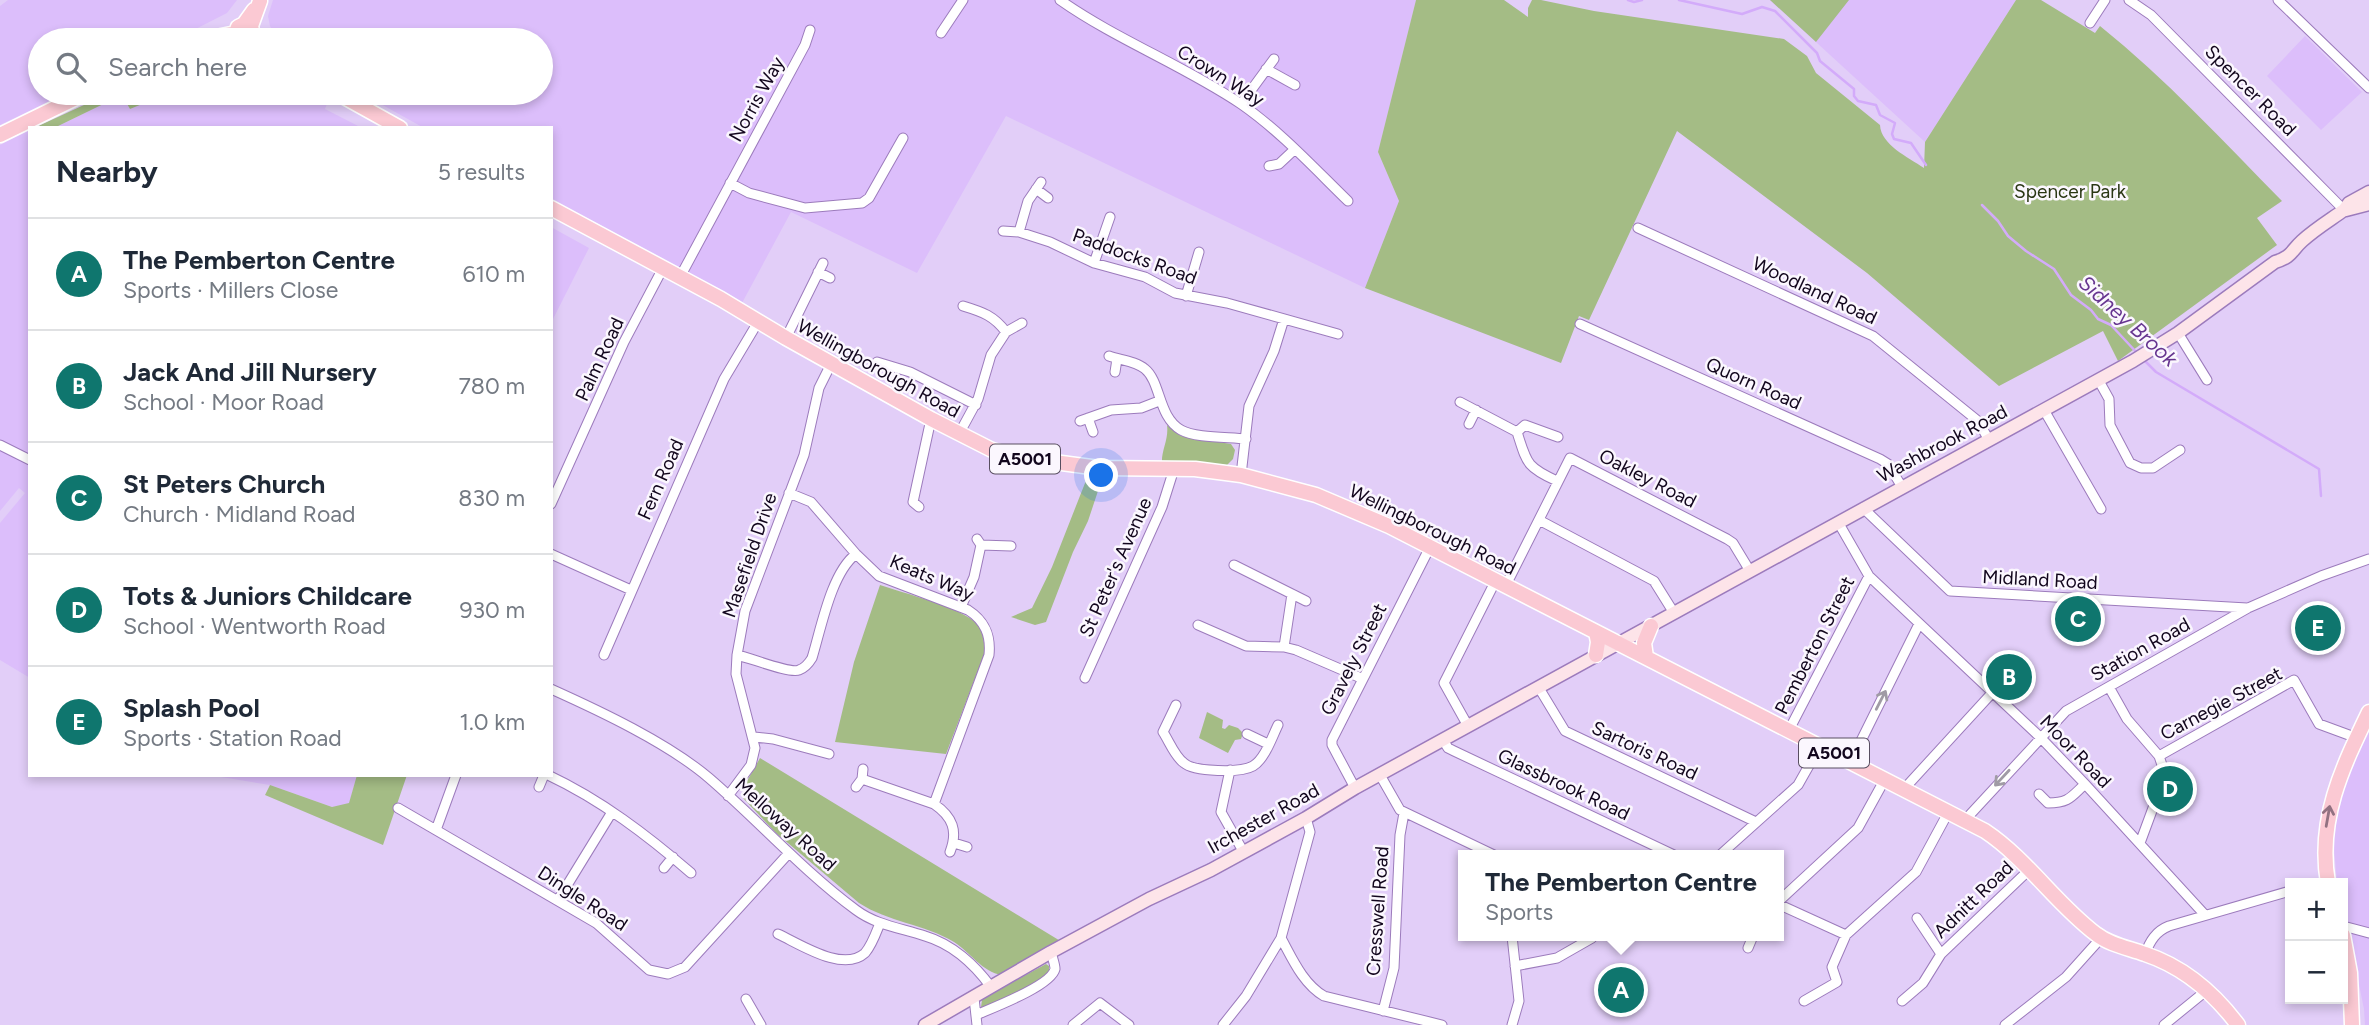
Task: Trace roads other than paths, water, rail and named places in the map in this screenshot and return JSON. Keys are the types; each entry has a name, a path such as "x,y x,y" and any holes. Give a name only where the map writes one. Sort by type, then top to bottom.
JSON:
{"main road":[{"path":"249,28 260,1"},
{"path":"0,135 61,105"},
{"path":"359,105 396,126"},
{"name":"Washbrook Road","path":"1618,643 2139,357 2178,333 2275,262 2286,259 2299,243 2344,210 2349,203 2369,192"},
{"name":"Washbrook Road","path":"2344,210 2369,204"},
{"name":"Wellingborough Road","path":"553,209 680,277 931,419 992,450 1028,459 1099,468 1209,470 1241,475 1336,503 1430,547 1965,820 1995,838 2101,938 2180,970 2207,990 2238,1025"},
{"path":"1646,657 1644,643 1651,626"},
{"path":"1596,632 1596,655"},
{"name":"Irchester Road","path":"925,1025 1051,952 1306,818 1355,788 1618,643"},
{"path":"2325,878 2329,810 2369,712"},
{"path":"2344,941 2350,973 2352,1025"}],"street":[{"path":"940,33 963,0"},
{"name":"Crown Way","path":"1060,0 1241,104 1295,149 1348,201"},
{"path":"2090,23 2105,0"},
{"name":"Spencer Road","path":"2129,0 2151,15 2344,210"},
{"path":"2278,0 2369,88"},
{"name":"Norris Way","path":"680,277 806,45 810,30"},
{"path":"1241,104 1274,59"},
{"path":"1266,69 1295,85"},
{"path":"730,183 749,193 806,208 862,203 869,198 903,138"},
{"path":"1269,166 1279,164 1295,149"},
{"path":"1019,232 1025,208 1038,185 1048,198"},
{"path":"1094,263 1110,217"},
{"name":"Woodland Road","path":"1638,228 1874,336 1978,421 1989,440"},
{"name":"Paddocks Road","path":"1003,231 1019,232 1050,242 1094,263 1145,277 1168,290 1186,296 1227,303 1338,334"},
{"path":"1186,296 1199,252"},
{"name":"Palm Road","path":"553,500 624,342 663,268"},
{"path":"786,338 820,268 830,278"},
{"path":"961,305 986,313 1006,332"},
{"path":"1241,475 1249,406 1274,351 1284,319"},
{"name":"Fern Road","path":"604,655 724,379 758,322"},
{"path":"959,434 976,405 991,355 1006,332 1022,323"},
{"name":"Quorn Road","path":"1580,324 1880,459 1893,470 1902,487"},
{"path":"2178,333 2207,380"},
{"path":"1115,372 1113,358 1140,366 1147,371 1159,401 1173,424 1183,432 1246,439"},
{"path":"877,362 912,369 976,405"},
{"name":"Masefield Drive","path":"728,796 751,765 755,748 738,685 737,655 745,611 805,449 819,388 831,363"},
{"path":"2099,381 2109,399 2110,425 2130,463 2141,468 2153,468 2180,450"},
{"path":"1093,432 1084,420 1111,410 1141,408 1159,401"},
{"path":"1460,402 1517,432 1531,467 1557,481"},
{"path":"1469,424 1476,410"},
{"path":"2044,410 2101,509"},
{"path":"919,508 914,502 931,419"},
{"path":"1517,432 1525,425 1558,437"},
{"path":"0,445 28,459"},
{"name":"Oakley Road","path":"1468,726 1444,683 1539,520 1570,458 1727,539 1733,543 1750,571"},
{"name":"St Peter's Avenue","path":"1085,678 1161,507 1174,469"},
{"name":"Keats Way","path":"789,494 811,502 879,576 961,607 977,615 984,624 990,644 989,655 934,804"},
{"name":"Midland Road","path":"1863,508 1950,591 2248,608"},
{"path":"1539,520 1654,581 1674,612"},
{"name":"Moor Road","path":"1838,522 1869,576 2040,737 2205,915"},
{"path":"961,607 974,577 979,542 1011,546"},
{"name":"Gravely Street","path":"1355,788 1331,742 1361,678 1430,547"},
{"path":"737,655 791,671 797,671 807,665 812,658 845,563 856,554"},
{"path":"553,555 631,590"},
{"name":"Station Road","path":"1965,820 2066,711 2248,608 2321,576 2369,559"},
{"path":"1234,565 1251,568 1306,601"},
{"name":"Pemberton Street","path":"1789,730 1869,576"},
{"path":"1284,647 1292,594"},
{"path":"1850,761 1919,624"},
{"path":"1198,625 1246,646 1296,650 1361,678"},
{"path":"1204,641 1209,631"},
{"name":"Carnegie Street","path":"2159,756 2294,680 2319,724 2357,738"},
{"path":"2109,687 2127,719 2159,756 2163,768 2163,782 2140,843"},
{"name":"Sartoris Road","path":"1539,688 1564,731 1756,822"},
{"name":"Melloway Road","path":"553,690 579,701 690,764 856,910 880,923 939,941 973,966 991,987"},
{"path":"1904,789 1992,693"},
{"path":"1176,705 1163,732 1183,763 1197,770 1230,770 1252,766 1278,725"},
{"path":"1247,734 1268,744"},
{"path":"754,737 774,738 829,754"},
{"name":"Glassbrook Road","path":"1443,740 1448,748 1454,751 1663,850"},
{"path":"1725,850 1798,785 1821,746"},
{"path":"863,769 859,783 934,804 950,817 955,831 952,847 967,847"},
{"path":"1230,770 1221,812 1243,851"},
{"path":"1380,775 1397,806 1404,813 1483,850"},
{"path":"436,830 455,777"},
{"path":"538,787 545,777"},
{"path":"550,777 612,812 691,873"},
{"path":"1784,898 1858,828 1885,779"},
{"path":"2039,794 2048,803 2062,803 2085,784"},
{"name":"Dingle Road","path":"398,808 596,923 649,970 663,974 672,974 685,967 789,853"},
{"path":"1804,1001 1838,982 1832,967 1846,935 1916,872 1949,811"},
{"path":"558,900 612,812"},
{"name":"Cresswell Road","path":"1383,1011 1394,964 1400,835 1404,813"},
{"path":"1223,1025 1246,996 1281,938 1310,832 1306,818"},
{"path":"664,868 673,857"},
{"name":"Adnitt Road","path":"1902,1001 1923,983 1941,954 2029,870"},
{"path":"2145,954 2158,931 2285,892"},
{"path":"1784,905 1846,935"},
{"name":"Adnitt Road","path":"1917,918 1941,954"},
{"path":"778,934 835,960 848,961 867,950 880,923"},
{"path":"2348,927 2369,933"},
{"path":"801,944 806,933"},
{"path":"1281,938 1300,972 1317,992 1324,996 1442,1025"},
{"path":"2005,1025 2066,977 2101,938"},
{"path":"1512,1025 1519,1001 1513,941"},
{"path":"1515,966 1557,958 1585,941"},
{"path":"1748,948 1751,941"},
{"path":"974,998 977,1020 1039,985 1053,973 1055,967 1051,952"},
{"path":"2164,1025 2207,990"},
{"path":"746,999 761,1025"},
{"path":"1073,1025 1100,1003 1129,1025"}],"waterway":[{"name":"Sidney Brook","path":"1628,0 1642,0"},
{"name":"Sidney Brook","path":"1679,0 1742,14 1762,7 1775,11 1817,53 1820,61 1854,89 1854,96 1858,101 1876,105 1880,115 1895,123 1892,134 1894,139 1911,143 1926,165"},
{"name":"Sidney Brook","path":"1982,205 2008,236 2054,269 2071,295 2098,319 2111,325 2138,354"},
{"name":"Sidney Brook","path":"2143,359 2156,372 2319,469 2321,496"}],"place":[{"name":"St Peters Church","path":"2078,619"},
{"name":"Splash Pool","path":"2318,628"},
{"name":"Jack And Jill Nursery","path":"2009,677"},
{"name":"Tots & Juniors Childcare","path":"2170,789"},
{"name":"The Pemberton Centre","path":"1621,990"}],"park label":[{"name":"Spencer Park","path":"2070,191"}]}
